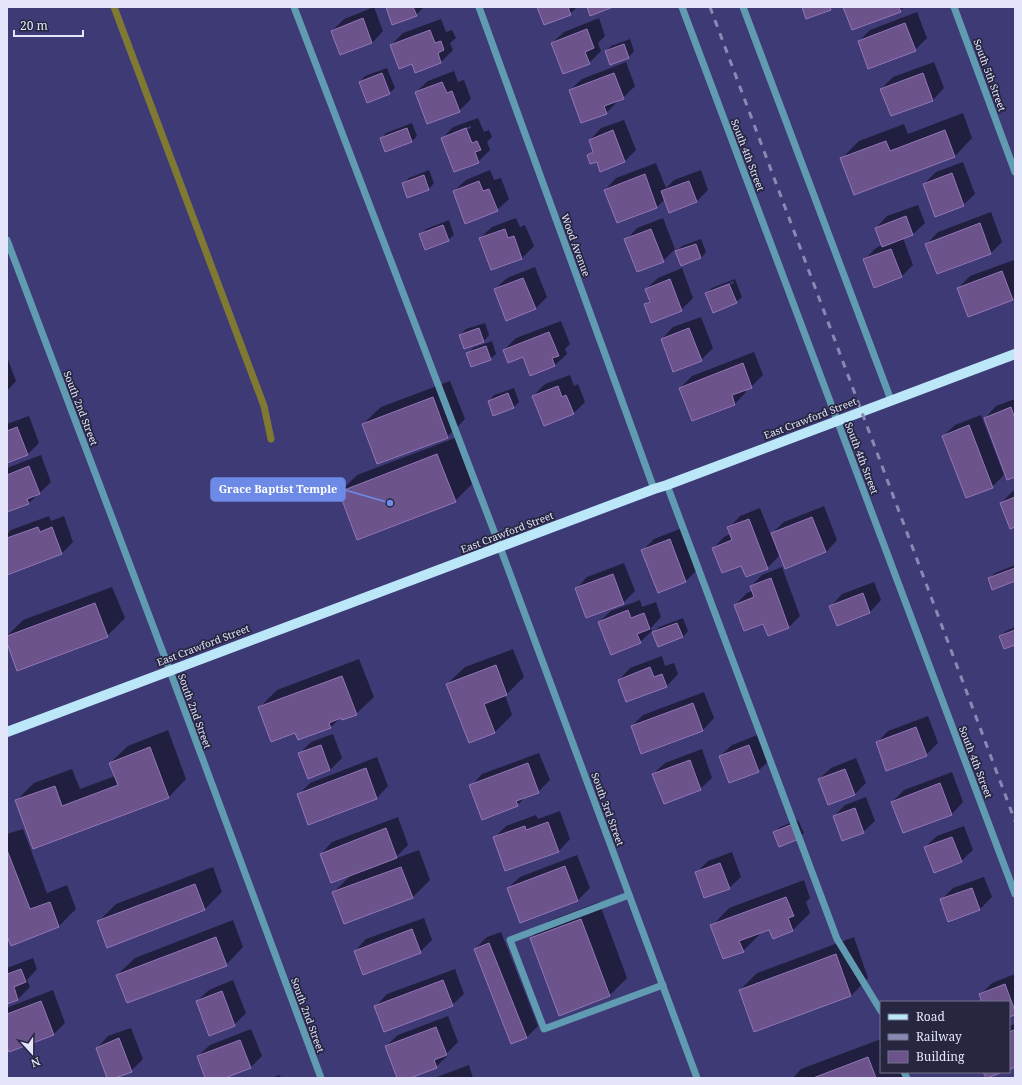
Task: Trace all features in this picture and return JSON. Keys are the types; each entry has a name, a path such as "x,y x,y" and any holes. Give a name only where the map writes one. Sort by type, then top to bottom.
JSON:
{"main road":[{"name":"East Crawford Street","path":"8,730 170,671 1015,354"}],"street":[{"name":"South 3rd Street","path":"294,7 500,547 697,1078"},
{"name":"Wood Avenue","path":"479,7 654,489"},
{"name":"South 4th Street","path":"682,7 1015,894"},
{"path":"743,7 891,400"},
{"name":"South 5th Street","path":"954,7 1015,172"},
{"name":"South 2nd Street","path":"7,240 170,671 321,1078"},
{"path":"668,485 837,939 880,1009"},
{"path":"629,896 510,940 544,1029 662,984"}],"building":[{"path":"386,7 413,7 417,16 392,25"},
{"path":"537,7 568,7 571,15 544,25"},
{"path":"587,7 613,7 590,16"},
{"path":"802,7 830,7 831,10 806,19"},
{"path":"843,7 899,7 901,12 852,30"},
{"path":"363,18 372,43 340,55 331,31"},
{"path":"905,23 916,51 868,69 858,41"},
{"path":"587,29 594,48 585,52 590,64 563,74 551,43"},
{"path":"430,30 435,43 441,41 444,50 438,53 441,63 415,73 412,64 399,69 390,45"},
{"path":"624,44 629,58 610,65 605,51"},
{"path":"382,73 390,94 367,103 359,82"},
{"path":"614,73 624,99 604,106 607,114 581,123 569,90"},
{"path":"923,73 933,101 891,116 880,89"},
{"path":"442,82 447,93 452,91 460,112 427,124 415,92"},
{"path":"407,128 412,142 385,152 380,138"},
{"path":"466,128 472,143 477,141 481,150 475,152 479,163 454,172 441,138"},
{"path":"613,130 625,162 600,172 597,162 590,164 587,155 593,152 589,140"},
{"path":"945,130 955,157 854,195 840,158 886,141 890,151"},
{"path":"952,173 964,206 935,217 923,184"},
{"path":"645,174 657,208 617,223 604,190"},
{"path":"424,175 429,190 407,198 402,183"},
{"path":"479,181 483,191 489,189 498,211 465,224 453,191"},
{"path":"689,181 697,202 669,213 661,191"},
{"path":"906,216 913,235 882,247 875,228"},
{"path":"980,223 991,254 937,274 925,244"},
{"path":"443,225 449,241 425,250 419,234"},
{"path":"505,229 508,238 514,236 522,259 491,270 479,238"},
{"path":"651,229 664,262 637,272 624,239"},
{"path":"696,244 701,258 681,266 675,251"},
{"path":"891,249 902,277 874,288 863,259"},
{"path":"1002,271 1013,300 968,317 957,288"},
{"path":"523,278 536,309 506,321 494,289"},
{"path":"670,279 682,311 651,323 644,304 650,302 645,289"},
{"path":"729,284 737,303 713,313 705,293"},
{"path":"479,328 484,342 464,349 459,335"},
{"path":"689,328 702,361 673,372 661,339"},
{"path":"549,332 559,356 552,358 555,366 530,376 523,357 508,363 503,350"},
{"path":"486,346 491,360 471,367 466,353"},
{"path":"743,363 752,388 732,395 735,405 692,421 679,388"},
{"path":"558,386 562,397 566,395 574,414 544,426 532,396"},
{"path":"508,393 514,408 493,416 488,401"},
{"path":"433,397 448,438 377,464 362,424"},
{"path":"1011,407 1015,419 1015,477 1007,480 984,418"},
{"path":"969,425 993,488 966,498 942,436"},
{"path":"17,427 28,455 7,463 7,431"},
{"path":"437,454 456,502 357,540 339,492"},
{"path":"29,466 40,494 27,499 29,504 7,512 7,475"},
{"path":"1015,497 1015,527 1010,529 1000,503"},
{"path":"812,517 826,552 785,569 771,533"},
{"path":"749,519 768,569 746,577 741,566 722,573 712,548 732,540 727,527"},
{"path":"38,527 40,532 52,527 62,554 7,575 7,538"},
{"path":"670,539 686,582 658,593 641,550"},
{"path":"1015,568 1015,581 992,590 988,578"},
{"path":"613,574 624,604 586,618 575,588"},
{"path":"771,578 789,628 768,636 763,624 744,631 734,605 754,597 750,586"},
{"path":"863,593 870,613 837,626 829,606"},
{"path":"95,603 108,637 17,671 7,643 7,636"},
{"path":"628,610 631,618 644,613 650,629 637,634 641,643 611,655 598,622"},
{"path":"677,623 683,637 658,647 652,632"},
{"path":"1015,630 1015,645 1004,649 999,636"},
{"path":"496,665 507,695 484,704 495,733 469,743 446,684"},
{"path":"650,667 654,677 662,674 667,687 626,702 618,680"},
{"path":"342,676 357,715 342,720 341,718 329,723 331,728 298,740 295,733 271,742 258,707"},
{"path":"693,703 703,731 641,754 631,726"},
{"path":"916,727 927,756 886,771 876,742"},
{"path":"321,745 330,770 308,779 298,753"},
{"path":"749,745 759,772 729,783 719,756"},
{"path":"150,747 169,798 33,849 15,800 55,786 62,806 118,785 109,763"},
{"path":"690,760 701,790 664,804 652,774"},
{"path":"528,763 539,793 516,801 518,806 482,820 469,785"},
{"path":"366,768 377,799 308,825 297,794"},
{"path":"845,769 855,795 828,805 818,779"},
{"path":"940,783 952,815 903,833 891,802"},
{"path":"855,808 864,833 842,841 833,816"},
{"path":"548,822 559,852 505,871 493,837 525,826 526,830"},
{"path":"793,824 799,839 779,847 773,832"},
{"path":"386,828 397,858 331,883 320,854"},
{"path":"952,837 962,862 934,873 924,847"},
{"path":"7,850 30,909 50,902 59,927 11,946 7,936"},
{"path":"720,863 730,889 704,898 695,872"},
{"path":"565,866 578,901 520,923 507,888"},
{"path":"401,867 413,898 344,924 332,892"},
{"path":"195,884 205,910 107,948 97,921"},
{"path":"972,888 980,910 948,922 940,899"},
{"path":"786,897 794,916 788,918 793,931 773,939 769,930 739,941 744,952 723,959 710,925"},
{"path":"581,919 610,996 559,1016 530,938"},
{"path":"412,929 421,953 363,975 354,951"},
{"path":"216,937 227,966 127,1003 116,975"},
{"path":"489,943 527,1038 511,1044 474,949"},
{"path":"836,954 851,996 754,1032 739,990"},
{"path":"21,969 26,982 14,987 18,1000 7,1004 7,974"},
{"path":"443,980 453,1006 384,1032 374,1006"},
{"path":"1005,984 1015,1011 1015,1015 1010,1017 1010,1001 982,1001 979,994"},
{"path":"222,991 235,1026 209,1036 196,1001"},
{"path":"41,1001 54,1035 9,1052 7,1047 7,1014"},
{"path":"436,1027 447,1055 434,1060 437,1068 410,1078 397,1078 385,1046"},
{"path":"1014,1030 1015,1033 1015,1067 1010,1070 1010,1032"},
{"path":"119,1038 132,1072 115,1078 107,1078 96,1048"},
{"path":"240,1040 251,1068 225,1078 205,1078 197,1056"},
{"path":"868,1057 876,1078 813,1078"},
{"path":"984,1073 1000,1073 987,1078"}],"waterway":[{"path":"114,7 264,406 271,439"}],"railway":[{"path":"710,7 1015,821"}],"place":[{"name":"Grace Baptist Temple","path":"390,503"}]}
